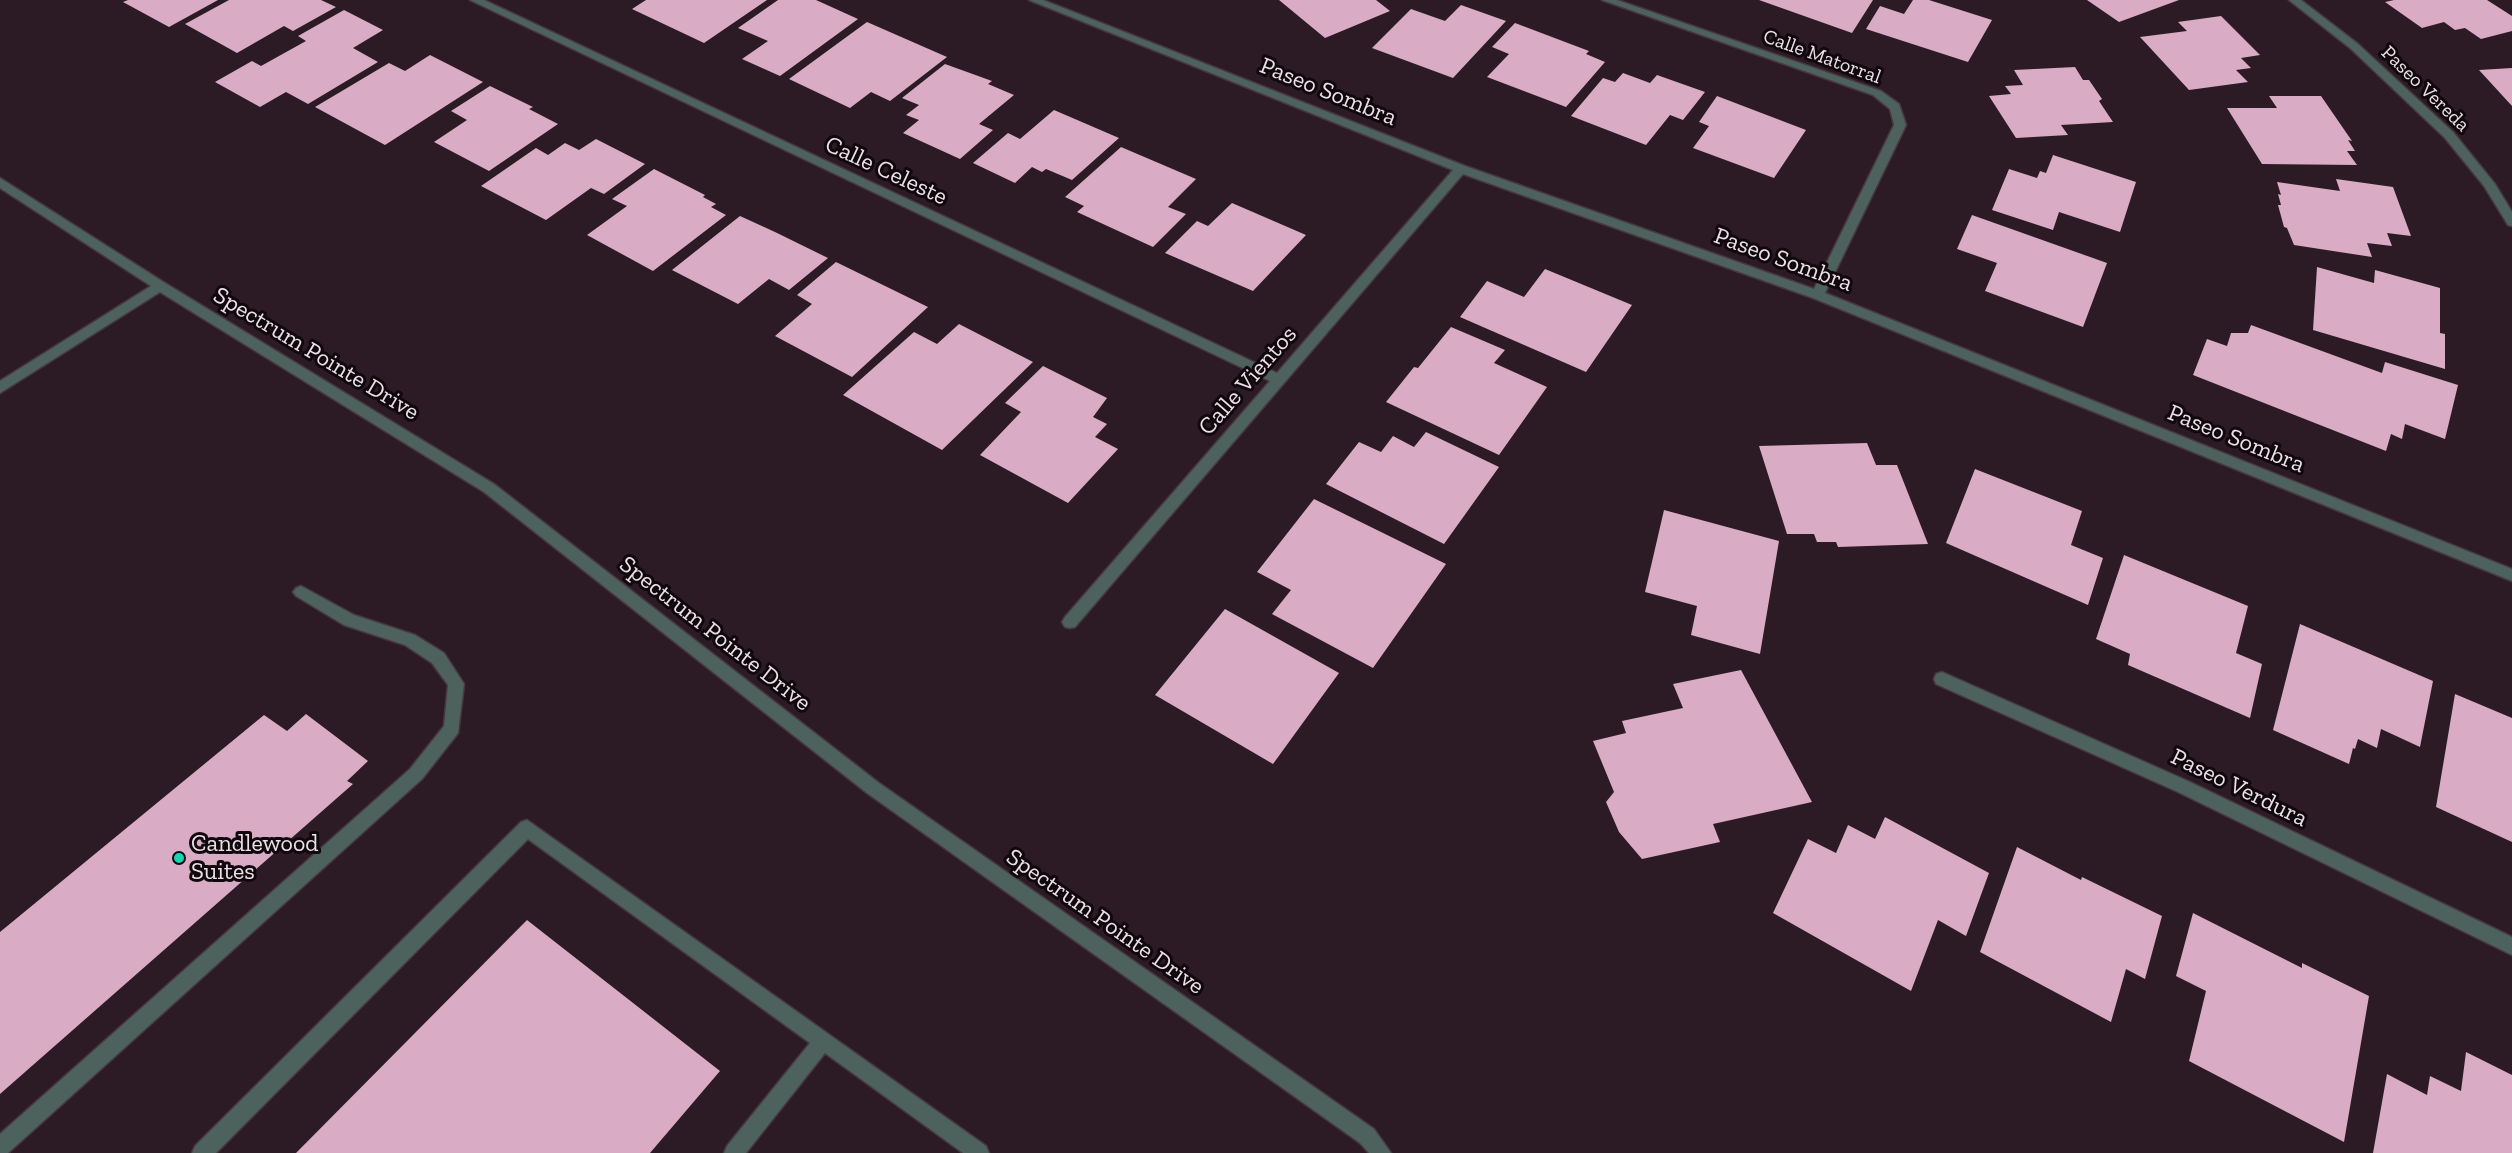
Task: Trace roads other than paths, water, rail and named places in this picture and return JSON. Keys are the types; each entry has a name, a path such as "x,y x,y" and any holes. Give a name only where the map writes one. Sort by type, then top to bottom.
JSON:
{"street":[{"name":"Calle Celeste","path":"475,0 1279,380"},
{"name":"Paseo Sombra","path":"1034,0 1461,169 1818,295 2512,575"},
{"name":"Calle Matorral","path":"1607,0 1877,93 1895,107 1900,124 1818,295"},
{"name":"Paseo Vereda","path":"2295,0 2354,46 2449,135 2489,184 2512,222"},
{"name":"Calle Vientos","path":"1070,622 1461,169"},
{"name":"Spectrum Pointe Drive","path":"0,182 160,286 489,488 873,788 1367,1136 1381,1153"},
{"path":"0,388 160,286"},
{"path":"0,1147 416,774 452,728 456,684 438,658 410,640 349,620 301,592"},
{"name":"Paseo Verdura","path":"1942,679 2184,787 2512,946"},
{"path":"202,1153 527,828 979,1153"},
{"path":"734,1153 823,1041"}],"place":[{"name":"Candlewood Suites","path":"179,858"}]}
